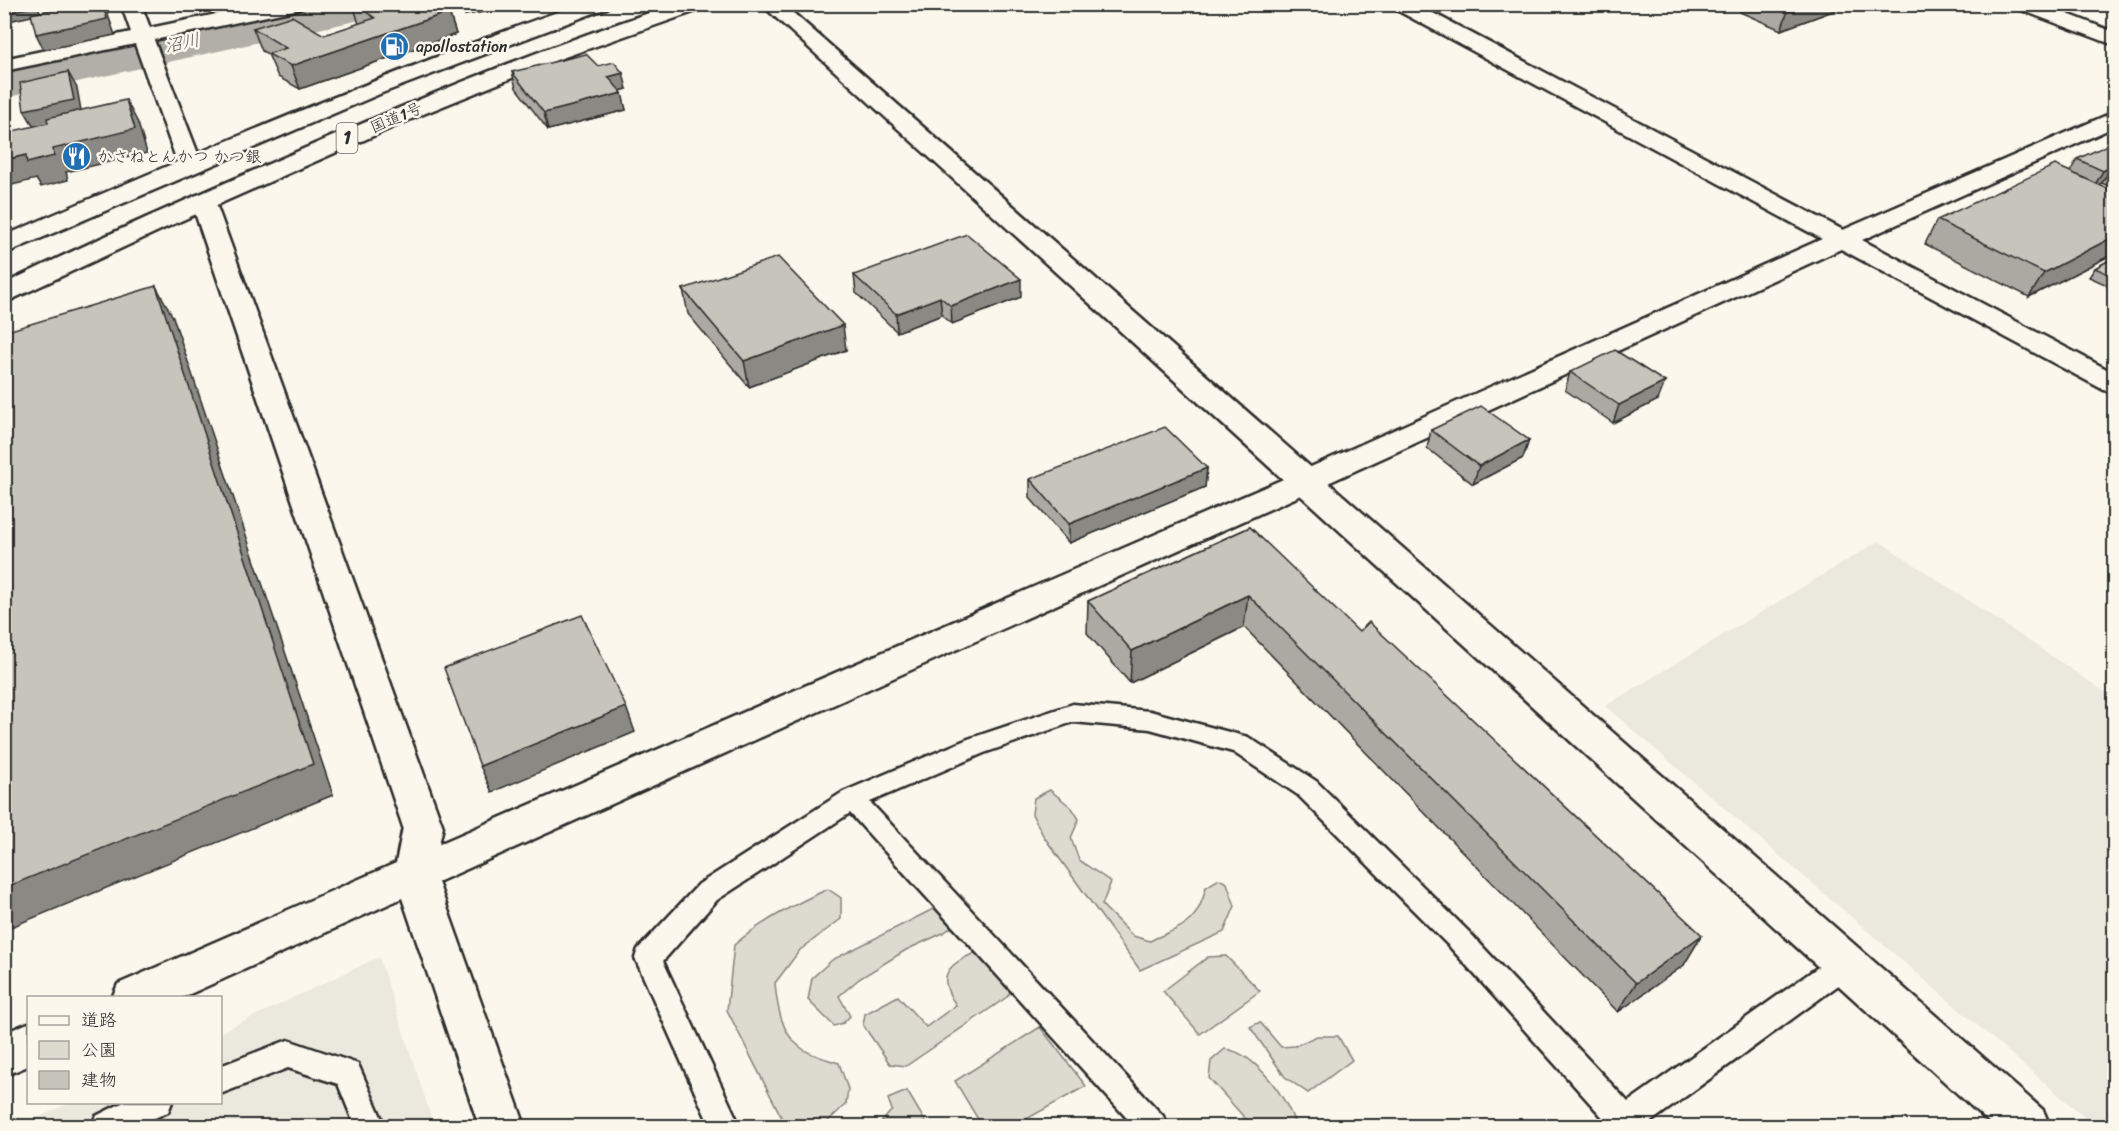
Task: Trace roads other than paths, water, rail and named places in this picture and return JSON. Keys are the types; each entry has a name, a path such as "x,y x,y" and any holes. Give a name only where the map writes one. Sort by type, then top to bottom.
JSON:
{"main road":[{"path":"131,4 190,164"},
{"path":"4,65 295,4"},
{"name":"国道1号","path":"4,246 190,164 395,81 600,4"},
{"name":"国道1号","path":"4,295 203,201 421,106 582,45 699,4"},
{"path":"771,4 2026,1126"},
{"path":"1400,4 2115,384"},
{"path":"2023,4 2115,39"},
{"path":"137,996 1305,482 2115,119"},
{"path":"203,201 423,827 414,873 502,1126"},
{"path":"4,1054 27,1044"}],"lane":[{"path":"725,1126 648,958 708,892 852,799 976,746 1073,713 1150,720 1240,744 1307,788 1459,939 1625,1125 1845,964"},
{"path":"852,799 1153,1126"},
{"path":"222,1079 288,1054 348,1074 370,1126"},
{"path":"106,1126 154,1104"}],"waterway":[{"name":"沼川","path":"4,81 360,4"}],"place":[{"name":"apollostation","path":"395,46"},
{"name":"かさねとんかつ かつ銀","path":"76,156"}]}
